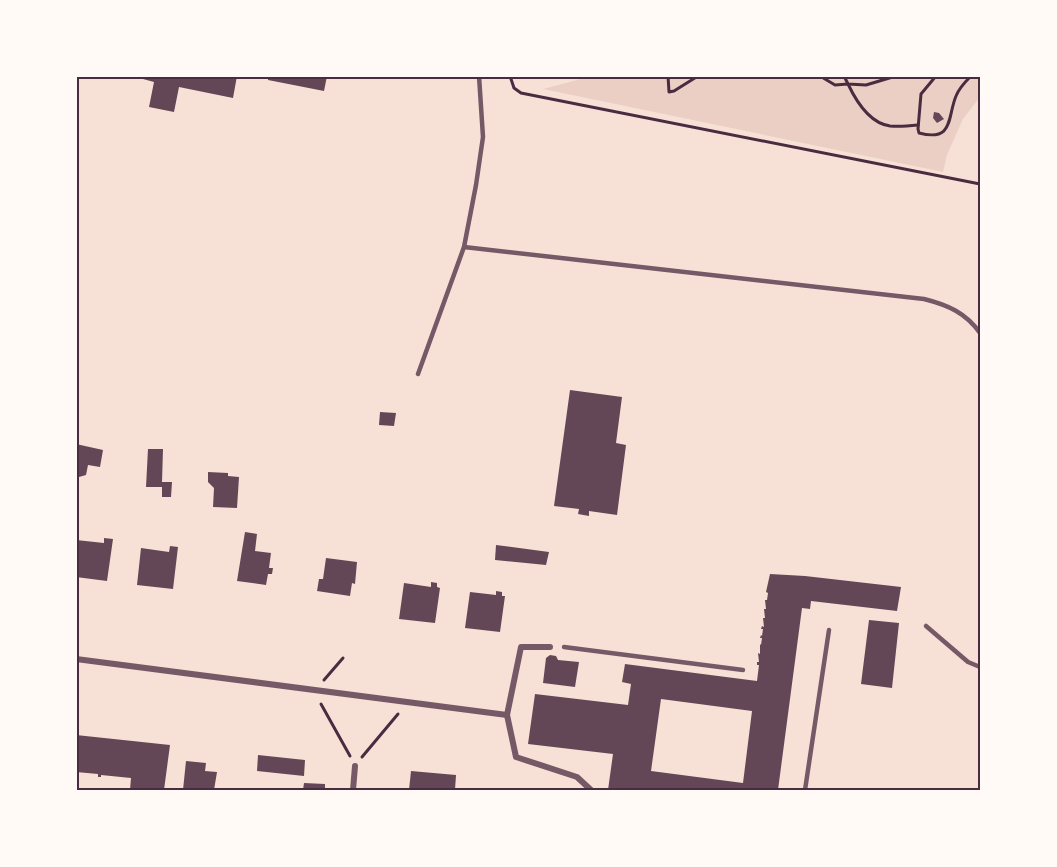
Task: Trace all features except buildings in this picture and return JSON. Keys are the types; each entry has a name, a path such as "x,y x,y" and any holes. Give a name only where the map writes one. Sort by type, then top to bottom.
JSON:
{"street":[{"path":"550,646 521,647 507,716 516,756 577,777 591,790"},
{"path":"76,659 507,716"},
{"path":"353,790 355,766"}],"lane":[{"path":"418,374 464,247 483,137 479,76"},
{"path":"464,247 924,300 955,309 981,333"},
{"path":"926,626 968,662 981,668"},
{"path":"805,790 829,630"},
{"path":"564,647 743,670"}],"path":[{"path":"510,76 514,88 521,93 981,184"},
{"path":"668,76 669,92 698,76"},
{"path":"820,76 835,85 866,85 897,76"},
{"path":"844,76 859,104 883,124 918,126"},
{"path":"936,76 921,94 919,133 938,135 944,132 950,123 956,94 971,76"},
{"path":"323,682 343,658"},
{"path":"321,702 355,766 407,702"}],"shaded area":[{"path":"592,76 980,77 980,97 963,119 947,155 943,172 543,89"}]}
